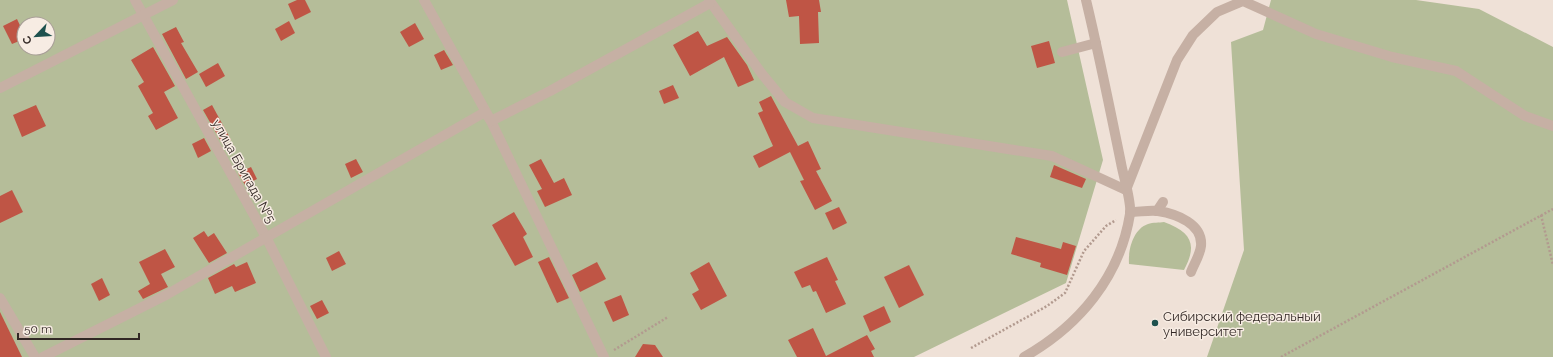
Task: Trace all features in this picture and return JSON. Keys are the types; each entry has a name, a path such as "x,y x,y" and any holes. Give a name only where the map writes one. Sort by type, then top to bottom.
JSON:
{"lane":[{"name":"улица Бригада №5","path":"135,0 266,237 326,357"},
{"path":"0,88 173,0"},
{"path":"424,0 490,121 606,356"},
{"path":"1024,357 1037,354 1084,312 1113,269 1130,212 1086,0"},
{"path":"490,121 550,91 710,1 762,74 785,102 812,118 1052,156 1126,190"},
{"path":"1126,190 1177,60 1193,35 1217,12 1244,1 1316,34 1392,56 1456,71 1525,116 1553,126"},
{"path":"1062,52 1096,43"},
{"path":"43,357 166,295 485,112"},
{"path":"1130,212 1160,206 1170,214 1192,224 1200,234 1201,247 1191,272"},
{"path":"0,298 35,357"}],"path":[{"path":"1281,357 1553,209"},
{"path":"971,348 1047,306 1065,293 1084,251 1106,226 1130,212"},
{"path":"1541,215 1553,264"},
{"path":"606,356 668,317"}],"green space":[{"path":"0,0 1067,0 1103,160 1066,283 914,357 0,357"},
{"path":"1271,0 1416,0 1479,9 1553,47 1553,357 1207,357 1244,250 1231,42 1263,30"},
{"path":"1164,222 1180,230 1189,240 1191,253 1184,270 1129,264 1129,253 1132,241 1139,230 1148,224"}],"building":[{"path":"297,0 305,0 311,12 295,20 288,4"},
{"path":"786,0 819,0 821,12 818,12 819,43 800,44 799,16 789,17"},
{"path":"16,20 16,42 12,44 3,26"},
{"path":"289,21 295,33 281,41 275,29"},
{"path":"415,23 424,39 409,47 400,32"},
{"path":"176,27 184,42 181,43 198,72 186,79 162,34"},
{"path":"698,31 707,46 727,37 747,65 754,80 738,87 724,57 690,76 673,45"},
{"path":"1049,41 1055,63 1037,68 1031,46"},
{"path":"153,47 175,86 164,92 178,118 156,130 148,116 153,113 138,86 144,82 131,60"},
{"path":"444,50 453,65 441,70 434,55"},
{"path":"218,63 225,76 206,87 199,74"},
{"path":"673,85 679,98 664,104 659,91"},
{"path":"771,96 798,146 808,141 821,169 816,171 832,201 815,210 800,181 804,180 790,152 759,168 753,156 773,146 758,113 763,111 759,102"},
{"path":"36,105 46,126 22,137 13,115"},
{"path":"212,105 231,140 223,145 203,110"},
{"path":"204,138 211,151 198,158 192,144"},
{"path":"356,159 363,172 351,178 345,164"},
{"path":"541,159 554,183 564,178 572,195 545,207 537,191 542,189 529,165"},
{"path":"1054,165 1086,179 1082,188 1050,177"},
{"path":"251,167 257,179 245,185 238,173"},
{"path":"12,190 23,212 0,223 0,196"},
{"path":"839,207 847,223 833,230 825,213"},
{"path":"514,212 527,234 523,237 533,257 515,266 492,225"},
{"path":"204,231 208,237 214,233 227,253 209,263 193,238"},
{"path":"1016,237 1061,249 1063,242 1076,246 1067,275 1040,267 1041,263 1011,254"},
{"path":"165,249 175,267 161,274 168,287 143,299 138,291 150,284 139,262"},
{"path":"339,251 346,264 332,271 326,258"},
{"path":"549,257 569,298 557,303 538,262"},
{"path":"827,257 838,280 835,281 846,304 826,313 816,291 813,292 810,285 802,288 794,272"},
{"path":"247,262 256,283 235,292 232,286 215,294 208,278 234,264 236,267"},
{"path":"597,262 606,279 580,292 572,275"},
{"path":"709,262 727,296 701,310 692,294 699,290 690,273"},
{"path":"909,265 924,295 899,308 884,277"},
{"path":"102,278 110,295 99,301 91,284"},
{"path":"621,295 629,315 613,322 604,302"},
{"path":"322,300 329,313 317,319 310,306"},
{"path":"884,306 891,322 870,332 863,316"},
{"path":"0,312 22,357 0,357"},
{"path":"813,328 826,356 867,335 875,349 871,351 874,357 797,357 788,340"},
{"path":"643,344 655,345 663,357 635,357"}],"place":[{"name":"Сибирский федеральный университет","path":"1155,323"}]}
